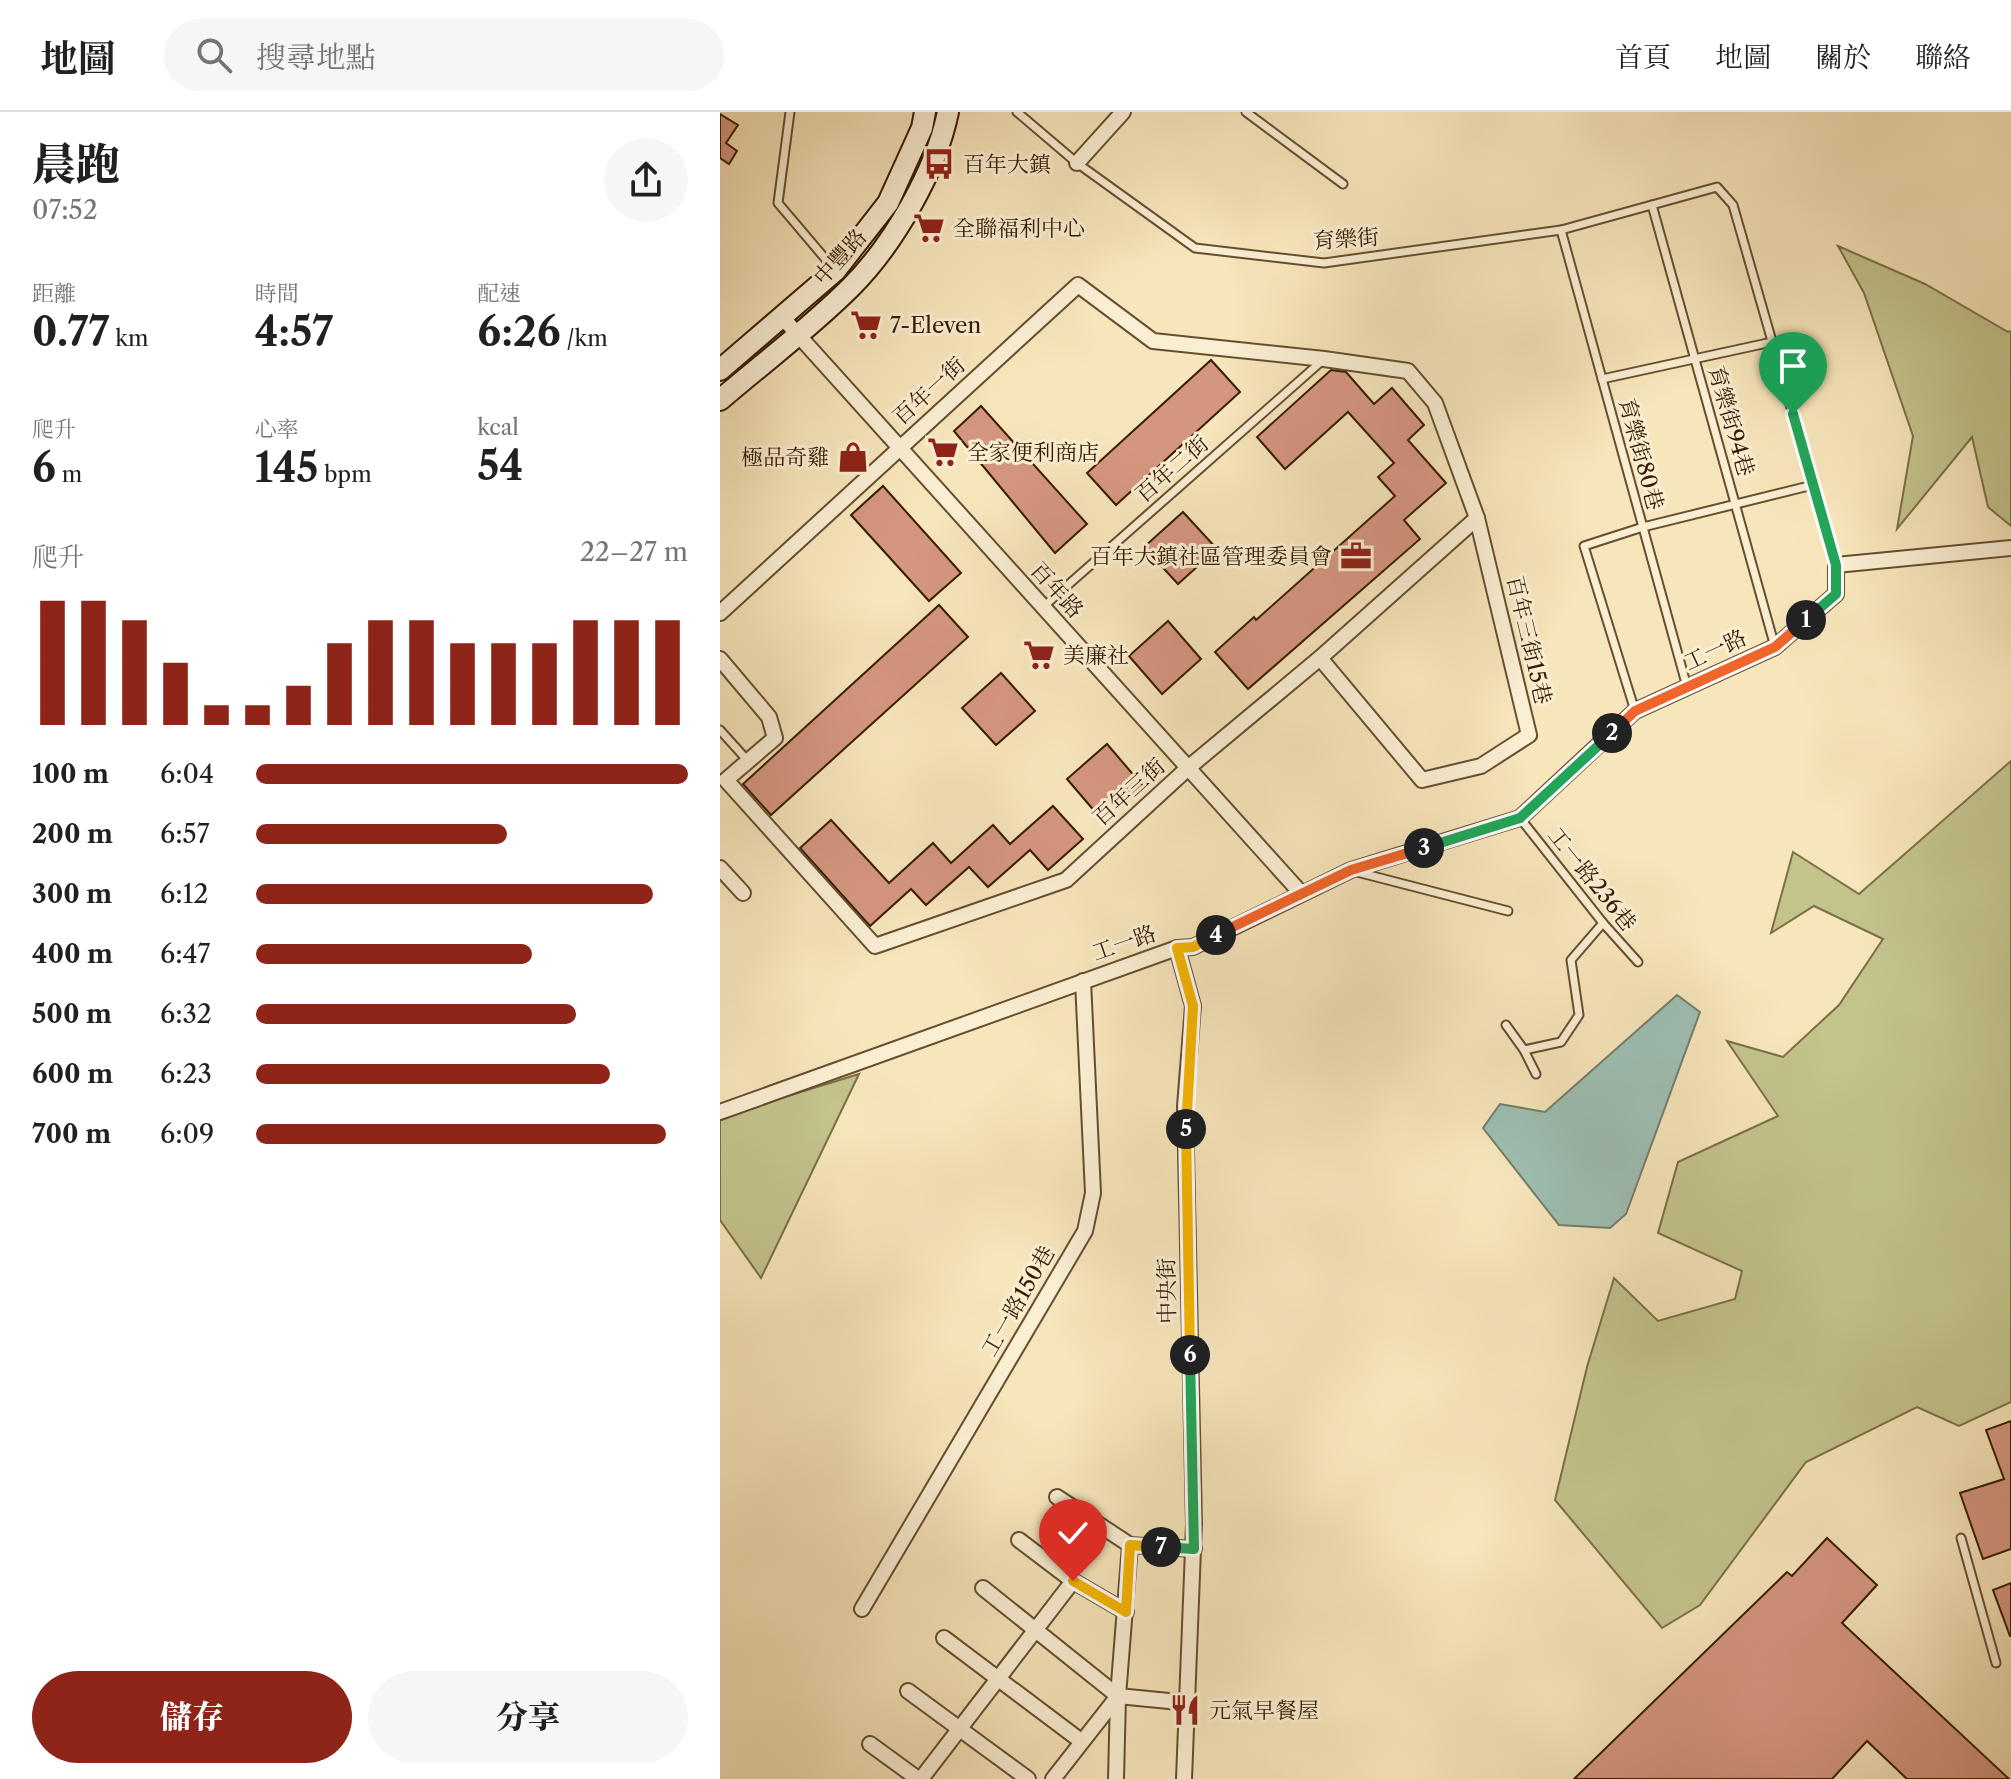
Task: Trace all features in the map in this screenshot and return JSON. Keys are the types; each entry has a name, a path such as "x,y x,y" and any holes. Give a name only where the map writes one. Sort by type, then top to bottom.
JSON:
{"main road":[{"name":"中豐路","path":"720,370 835,271 888,203 922,128 925,112"},
{"name":"中豐路","path":"720,400 852,286 907,215 943,136 948,112"}],"street":[{"path":"1077,163 1123,112"},
{"name":"百年一街","path":"720,613 1078,285 1153,341 1324,359"},
{"name":"百年路","path":"782,317 1300,892"},
{"path":"1324,359 1408,371 1435,403 1477,518"},
{"name":"百年三街","path":"748,761 726,780 875,946 1066,880 1188,768 1320,658 1477,518"},
{"name":"百年三街15巷","path":"1320,658 1422,780 1481,766 1529,735 1477,518"},
{"path":"1836,565 2011,548"},
{"name":"工一路","path":"720,1112 1177,948 1193,947 1300,892 1351,870 1520,818 1635,711 1775,647 1836,594 1836,565"},
{"path":"720,659 769,717 775,738 748,761"},
{"path":"720,868 743,893"},
{"name":"中央街","path":"1177,948 1193,1006 1185,1106 1194,1549 1184,1779"},
{"name":"工一路150巷","path":"862,1609 1085,1231 1093,1193 1083,981"},
{"path":"1057,1497 1130,1545 1194,1549"},
{"path":"1019,1540 1073,1581 1126,1612"},
{"path":"1116,1779 1118,1696 1130,1545"},
{"path":"870,1744 919,1779 1073,1581"},
{"path":"983,1588 1118,1696 1189,1703"},
{"path":"944,1638 1081,1741"},
{"path":"908,1691 1028,1779"},
{"path":"1053,1779 1118,1696"}],"lane":[{"path":"790,112 778,203 835,271"},
{"name":"育樂街","path":"1017,112 1077,163 1195,248 1324,263 1561,230 1717,187 1733,205 1772,342"},
{"path":"1246,112 1343,184"},
{"name":"育樂街94巷","path":"1652,205 1775,647"},
{"name":"育樂街80巷","path":"1561,230 1687,687"},
{"path":"1602,379 1772,342 1836,565"},
{"name":"百年二街","path":"1043,607 1324,359"},
{"path":"1635,711 1584,546 1643,527 1813,485"},
{"path":"720,730 748,761"},
{"name":"工一路236巷","path":"1520,818 1638,962"},
{"path":"1351,870 1508,911"},
{"path":"1524,1050 1561,1042 1579,1015 1571,960 1603,923"},
{"path":"1506,1025 1536,1074"},
{"path":"1961,1538 1996,1663"}],"green space":[{"path":"1838,246 1925,284 2011,331 2011,526 1988,507 1972,437 1897,529 1913,436 1864,293"},
{"path":"2011,761 2011,1402 1959,1426 1917,1407 1806,1462 1700,1605 1662,1628 1555,1500 1587,1367 1614,1278 1658,1321 1735,1299 1742,1271 1658,1233 1678,1162 1778,1116 1727,1041 1783,1057 1839,1005 1883,939 1814,906 1771,933 1793,852 1859,894"},
{"path":"859,1074 761,1278 720,1220 720,1117"}],"water":[{"path":"1677,995 1700,1012 1626,1214 1610,1228 1559,1225 1483,1128 1500,1104 1545,1112"}],"building":[{"path":"720,114 738,125 726,143 737,151 729,164 720,158"},
{"path":"1211,360 1240,392 1116,505 1087,473"},
{"path":"1331,370 1346,372 1374,404 1392,388 1424,425 1408,440 1446,483 1404,520 1420,539 1248,689 1215,652 1254,617 1256,620 1395,496 1378,477 1394,463 1348,412 1285,469 1257,437"},
{"path":"981,406 1087,524 1055,553 954,431"},
{"path":"883,486 961,573 929,601 851,515"},
{"path":"1183,512 1217,549 1178,584 1144,547"},
{"path":"939,605 968,637 771,815 743,784"},
{"path":"1168,621 1201,659 1162,694 1129,656"},
{"path":"1001,673 1035,711 996,745 962,708"},
{"path":"1107,744 1143,786 1103,821 1067,779"},
{"path":"1053,806 1083,839 1048,870 1030,850 988,887 969,867 926,905 911,889 870,926 800,848 831,820 889,883 933,843 951,863 993,825 1010,844"},
{"path":"2011,1421 2011,1549 1983,1559 1960,1493 2004,1479 1986,1430"},
{"path":"1827,1538 1877,1585 1842,1623 2009,1779 1907,1779 1867,1741 1832,1779 1574,1779 1787,1572 1792,1576"},
{"path":"2011,1583 2011,1636 2010,1636 1993,1590"}],"place":[{"name":"百年大鎮","path":"939,164"},
{"name":"全聯福利中心","path":"929,228"},
{"name":"7-Eleven","path":"866,325"},
{"name":"全家便利商店","path":"943,452"},
{"name":"極品奇雞","path":"853,457"},
{"name":"百年大鎮社區管理委員會","path":"1356,556"},
{"name":"美廉社","path":"1039,655"},
{"name":"元氣早餐屋","path":"1185,1710"}],"route":[{"path":"1073,1581 1126,1612 1130,1545 1194,1549 1185,1106 1193,1006 1177,948 1193,947 1300,892 1351,870 1520,818 1635,711 1775,647 1836,594 1836,565 1793,414"}]}
